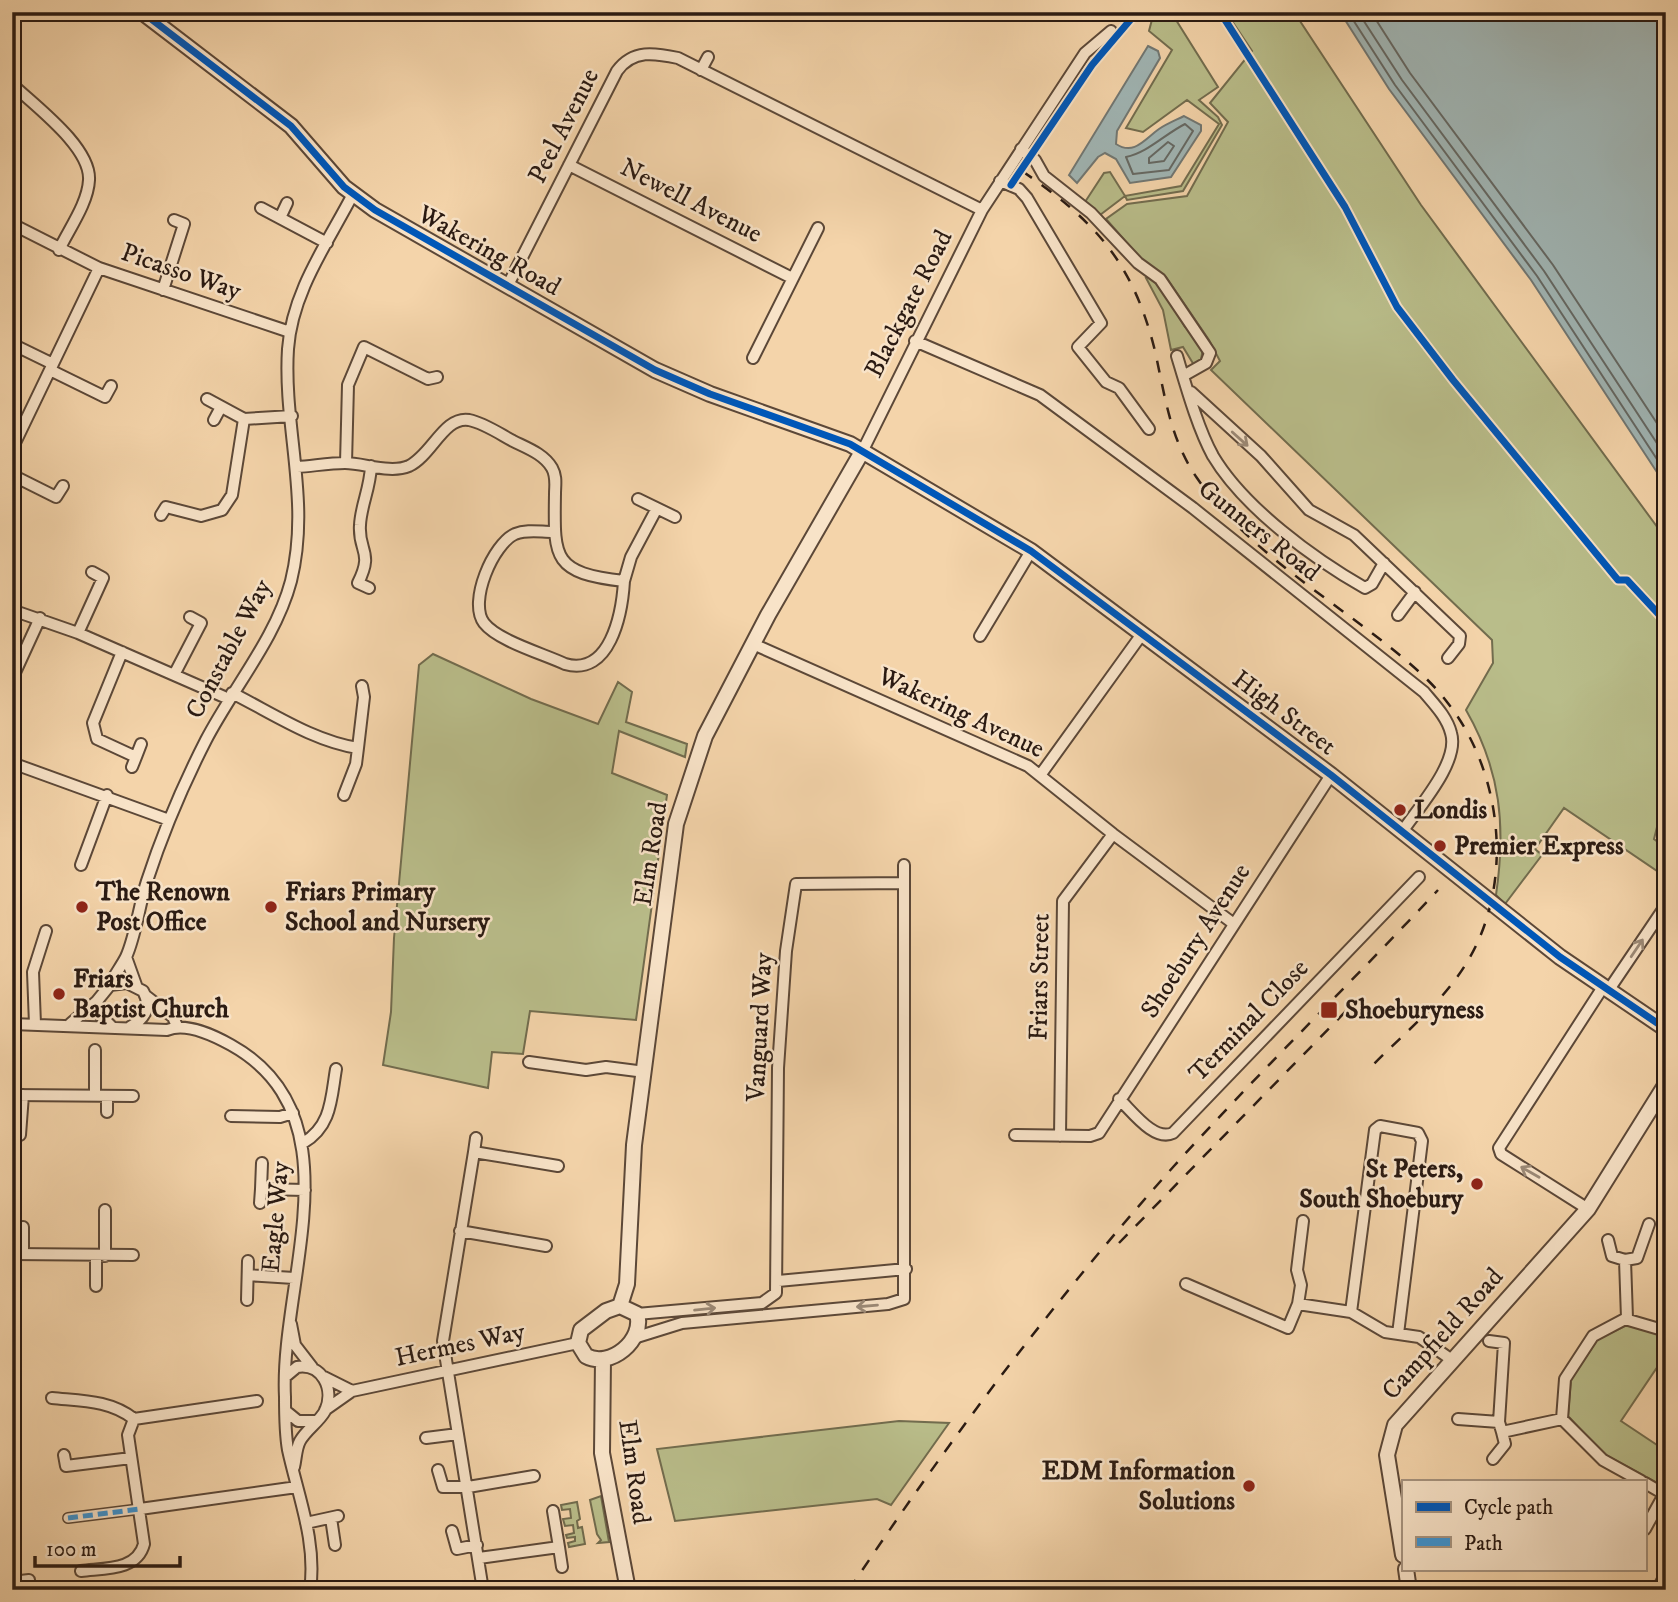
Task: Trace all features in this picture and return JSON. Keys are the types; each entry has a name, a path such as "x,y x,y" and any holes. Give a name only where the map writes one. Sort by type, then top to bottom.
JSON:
{"street":[{"name":"Wakering Road","path":"142,12 291,125 353,194 375,211 654,370 863,450"},
{"name":"Blackgate Road","path":"863,450 982,210 1085,53 1111,31"},
{"name":"Peel Avenue","path":"508,285 623,63 645,53 678,58 982,210"},
{"path":"701,70 708,57"},
{"path":"12,84 76,146 88,165 87,193 59,250"},
{"path":"1021,149 1035,160 1044,176 1091,213 1138,263 1160,279 1210,353 1206,363 1183,376"},
{"name":"Newell Avenue","path":"569,165 792,278"},
{"path":"1000,181 1019,189 1027,198 1101,323 1078,347 1083,357 1106,382 1119,388 1149,429"},
{"name":"Constable Way","path":"110,985 126,957 145,887 169,820 230,696 274,624 290,584 298,534 297,467 288,365 290,332 298,297 353,194"},
{"path":"280,218 287,203"},
{"path":"261,208 327,243"},
{"path":"163,290 179,222 196,228"},
{"name":"Picasso Way","path":"12,224 99,268 290,332"},
{"path":"753,358 818,228"},
{"path":"12,449 99,268"},
{"name":"Gunners Road","path":"915,341 1041,395 1182,499 1424,692 1448,724 1452,734 1452,753 1402,832"},
{"path":"352,342 428,379 437,377"},
{"path":"12,344 51,367 108,391 100,409"},
{"path":"346,463 348,385 364,347"},
{"path":"1177,356 1191,392 1202,433 1214,457 1251,504 1341,574 1365,588 1372,584 1384,563"},
{"path":"1191,392 1261,456 1309,510 1354,535 1460,636 1459,645 1448,658"},
{"path":"207,399 244,419 292,416"},
{"path":"214,420 221,407"},
{"path":"172,495 164,511 207,517 226,507 232,495 244,419"},
{"path":"297,467 346,463 407,467 432,449 447,426 460,420 476,422 537,453 553,469 556,478 553,532 556,549 568,565 597,576 624,581"},
{"name":"High Street","path":"863,450 923,489 1031,551 1331,775 1532,936 1666,1029"},
{"name":"Elm Road","path":"620,1306 627,1284 634,1145 676,824 701,747 753,644 863,450"},
{"path":"358,583 367,564 360,526 370,488 371,466"},
{"path":"12,475 56,496"},
{"path":"50,508 63,486"},
{"path":"638,499 675,517"},
{"path":"553,532 514,534 498,551 477,601 481,619 490,630 565,664 583,668 601,655 620,618 624,581 631,557 656,510"},
{"path":"980,636 1031,551"},
{"path":"78,633 97,575 115,583"},
{"path":"346,577 369,588"},
{"path":"1398,615 1415,592"},
{"path":"12,610 78,633 342,746 358,748"},
{"path":"12,679 40,618"},
{"path":"175,673 196,620 212,628"},
{"path":"1041,774 1142,634"},
{"name":"Wakering Avenue","path":"753,644 1016,760 1041,774 1112,834 1234,924"},
{"path":"122,652 93,723 97,739 134,762 141,744"},
{"path":"344,795 356,764 365,697 362,686"},
{"path":"12,763 107,795 169,820"},
{"name":"Shoebury Avenue","path":"1060,1136 1099,1133 1331,775"},
{"path":"81,865 107,795"},
{"name":"Friars Street","path":"1060,1136 1063,901 1112,834"},
{"path":"904,865 906,1269 906,1292 900,1302 682,1323 637,1337 603,1359 586,1356 578,1343 584,1325 606,1311 620,1306 637,1314 762,1303 772,1298 778,1289 778,1281 906,1269"},
{"name":"Terminal Close","path":"1119,1099 1156,1133 1167,1136 1173,1133 1419,877"},
{"name":"Vanguard Way","path":"778,1281 778,1068 786,951 796,884 904,883"},
{"path":"1406,891 1415,900"},
{"path":"1588,1209 1501,1154 1499,1148 1666,905"},
{"path":"34,1024 33,972 46,931"},
{"path":"126,957 136,985 173,1017 177,1026"},
{"path":"70,1024 97,1001 110,985 127,982 136,985"},
{"path":"12,1024 128,1028 137,1024 147,1011 146,996"},
{"path":"97,1001 101,1016 112,1027"},
{"name":"Eagle Way","path":"128,1028 167,1030 177,1026 217,1037 242,1051 273,1080 293,1113 303,1143 305,1190 285,1342 285,1377"},
{"path":"95,1050 101,1096 107,1112"},
{"path":"529,1062 586,1070 606,1066 645,1072"},
{"path":"538,1077 541,1063"},
{"path":"303,1143 316,1135 327,1120 336,1069"},
{"name":"Campfield Road","path":"1402,1549 1388,1467 1389,1440 1399,1419 1588,1209 1666,1084"},
{"path":"20,1135 18,1095 133,1096"},
{"path":"230,1115 280,1117 293,1113"},
{"path":"1351,1312 1375,1130 1380,1126 1418,1133 1422,1141 1398,1334"},
{"path":"1016,1135 1060,1136"},
{"path":"476,1138 443,1340 483,1590"},
{"path":"474,1152 558,1166"},
{"path":"260,1203 262,1163"},
{"path":"261,1189 305,1190"},
{"path":"96,1286 105,1210"},
{"path":"1186,1284 1289,1328 1298,1304 1301,1285 1297,1261 1303,1221"},
{"path":"1608,1240 1612,1256 1625,1260 1637,1258 1648,1224"},
{"path":"23,1227 18,1254 133,1255"},
{"path":"460,1231 546,1246"},
{"path":"1625,1260 1628,1318"},
{"path":"247,1300 248,1261"},
{"path":"248,1275 294,1278"},
{"path":"743,1304 744,1319"},
{"path":"1298,1304 1351,1312 1377,1329 1427,1340 1452,1360"},
{"name":"Eagle Way","path":"290,1309 295,1345 312,1367"},
{"path":"637,1314 640,1325 637,1337"},
{"path":"1639,1480 1603,1460 1562,1419 1563,1382 1595,1334 1628,1318 1666,1331"},
{"path":"1489,1341 1504,1343 1500,1427 1505,1444 1493,1459"},
{"name":"Hermes Way","path":"325,1410 352,1391 448,1373 578,1343"},
{"name":"Elm Road","path":"603,1359 602,1454 628,1590"},
{"path":"310,1590 312,1558 288,1447 285,1377 297,1367 312,1367 324,1377 352,1391"},
{"path":"293,1470 299,1442 325,1410 327,1393 324,1377"},
{"path":"52,1398 106,1404 120,1408 134,1419 257,1401"},
{"path":"286,1412 298,1421 316,1421"},
{"path":"81,1571 127,1565 136,1559 144,1544 128,1434 134,1419"},
{"path":"1458,1419 1500,1427 1562,1419"},
{"path":"426,1438 458,1434"},
{"path":"1603,1460 1611,1452"},
{"path":"64,1455 66,1466 131,1458"},
{"path":"438,1470 443,1487 468,1487 534,1476"},
{"path":"1646,1483 1665,1492 1646,1527"},
{"path":"68,1518 297,1487"},
{"path":"553,1511 562,1567"},
{"path":"306,1523 334,1517 335,1545"},
{"path":"452,1531 457,1549 477,1545"},
{"path":"479,1558 559,1546"},
{"path":"1406,1570 1409,1590"},
{"path":"1657,1590 1666,1574"},
{"path":"12,1582 29,1580"}],"green space":[{"path":"1154,12 1171,12 1218,87 1199,100 1218,117 1222,125 1183,191 1127,200 1125,196 1181,186 1219,124 1187,100 1143,132 1126,128 1172,50 1149,31"},
{"path":"1226,12 1294,12 1421,205 1666,539 1666,791 1654,839 1666,848 1666,877 1564,808 1535,849 1542,855 1505,904 1496,895 1500,846 1498,800 1487,755 1466,710 1493,663 1492,640 1211,370 1220,361 1209,340 1166,277 1143,261 1106,219 1127,204 1187,196 1228,122 1210,103 1252,51"},
{"path":"1110,172 1125,196 1100,215 1085,202 1104,173"},
{"path":"1151,277 1180,312 1179,317 1185,327 1190,327 1203,348 1201,360 1194,365 1183,347 1171,350 1163,310 1146,278"},
{"path":"433,654 531,699 598,724 618,682 632,692 626,722 687,744 685,757 619,731 612,773 667,795 636,1020 530,1011 523,1054 492,1052 488,1088 383,1065 391,1012 394,938 419,665"},
{"path":"1629,1324 1666,1337 1666,1376 1656,1369 1621,1421 1666,1451 1666,1483 1659,1484 1602,1453 1568,1416 1571,1379 1598,1339"},
{"path":"899,1421 949,1423 891,1505 877,1499 675,1521 657,1449"},
{"path":"601,1496 609,1542 598,1543 601,1540 597,1534 590,1500"},
{"path":"577,1502 580,1519 577,1521 578,1528 582,1527 585,1544 569,1547 568,1543 575,1541 575,1537 567,1538 566,1535 574,1533 573,1525 565,1526 563,1519 571,1518 570,1509 562,1510 561,1505"}],"water":[{"path":"1340,12 1666,12 1666,486 1531,280 1389,89"},
{"path":"1148,46 1158,51 1160,58 1117,131 1116,144 1134,147 1162,127 1184,116 1201,125 1201,131 1171,177 1130,183 1116,159 1105,153 1098,157 1077,183 1069,175"}],"railway":[{"path":"1022,171 1048,189 1090,226 1108,246 1122,268 1146,320 1174,433 1188,463 1216,503 1262,549 1391,648 1428,680 1466,730 1480,760 1496,827 1497,861 1493,894 1484,927 1470,957 1449,987 1372,1066"},
{"path":"849,1590 964,1425 1087,1267 1239,1096 1438,890"},
{"path":"1119,1243 1349,1008"}],"marked path":[{"path":"68,1518 140,1509"}],"cycle path":[{"path":"142,12 291,126 344,187 375,210 655,370 710,394 850,444 1031,551 1331,775 1560,957 1666,1029"},
{"path":"1011,185 1092,65 1137,12"},
{"path":"1220,12 1345,207 1397,307 1453,380 1618,580 1627,580 1666,622"}],"place":[{"name":"Londis","path":"1400,810"},
{"name":"Premier Express","path":"1440,846"},
{"name":"The Renown Post Office","path":"82,907"},
{"name":"Friars Primary School and Nursery","path":"271,907"},
{"name":"Friars Baptist Church","path":"59,994"},
{"name":"Shoeburyness","path":"1329,1010"},
{"name":"St Peters, South Shoebury","path":"1477,1184"},
{"name":"EDM Information Solutions","path":"1249,1486"}]}
